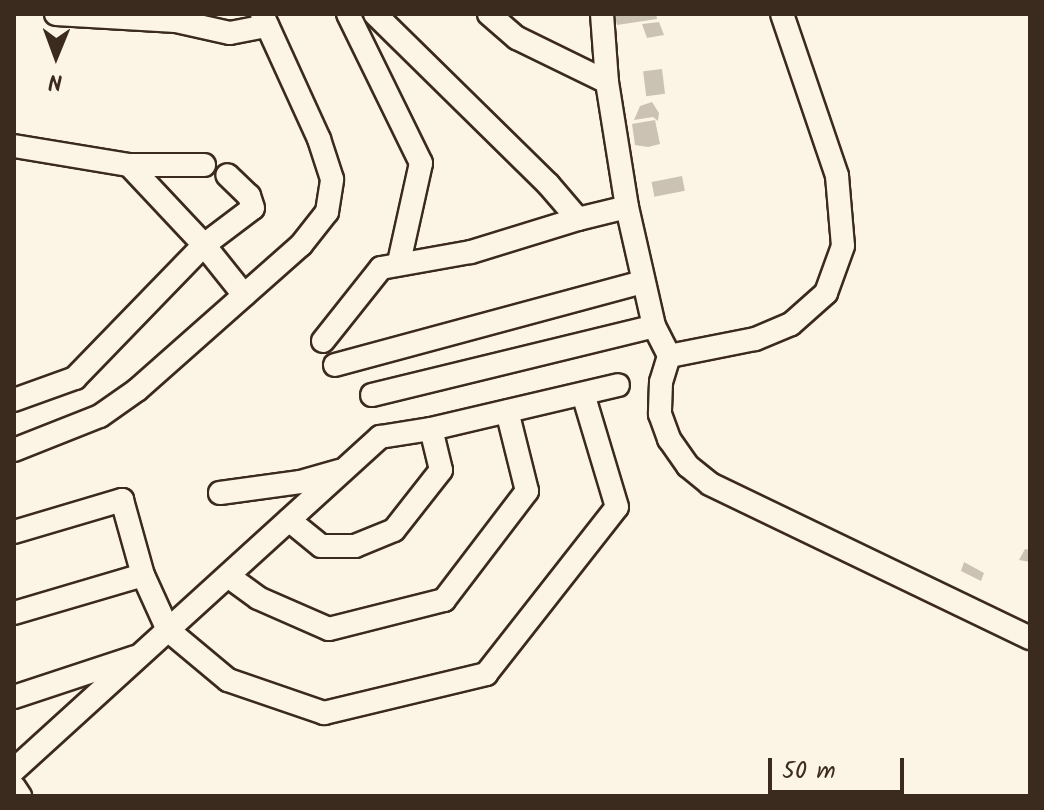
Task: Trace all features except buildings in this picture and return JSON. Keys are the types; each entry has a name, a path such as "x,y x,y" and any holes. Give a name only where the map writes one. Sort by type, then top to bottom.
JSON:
{"street":[{"path":"14,450 100,416 137,390 301,245 327,212 332,179 319,139 264,20 230,33 176,21 56,14"},
{"path":"348,14 421,163 399,262"},
{"path":"375,14 548,184 578,219"},
{"path":"489,14 517,38 607,82"},
{"path":"602,14 607,82 627,207 654,326 669,356 661,382 660,414 669,439 688,466 710,484 1030,638"},
{"path":"669,356 755,339 791,324 826,293 843,246 837,176 782,14"},
{"path":"14,146 129,165 204,165"},
{"path":"129,165 204,245 244,295"},
{"path":"14,400 75,378 204,245 253,208 249,196 227,175"},
{"path":"323,341 381,268 399,262 471,252 627,207"},
{"path":"335,365 643,282"},
{"path":"372,395 654,326"},
{"path":"14,770 380,437 431,429 618,385"},
{"path":"14,532 122,500 143,575 168,630 228,680 324,713 486,674 617,507 583,394"},
{"path":"228,576 258,598 329,629 444,600 527,491 507,411"},
{"path":"289,520 321,546 355,546 394,530 441,470 431,429"},
{"path":"220,493 300,482 344,470"},
{"path":"14,613 143,575"},
{"path":"14,697 142,655"},
{"path":"14,787 20,796"}]}
